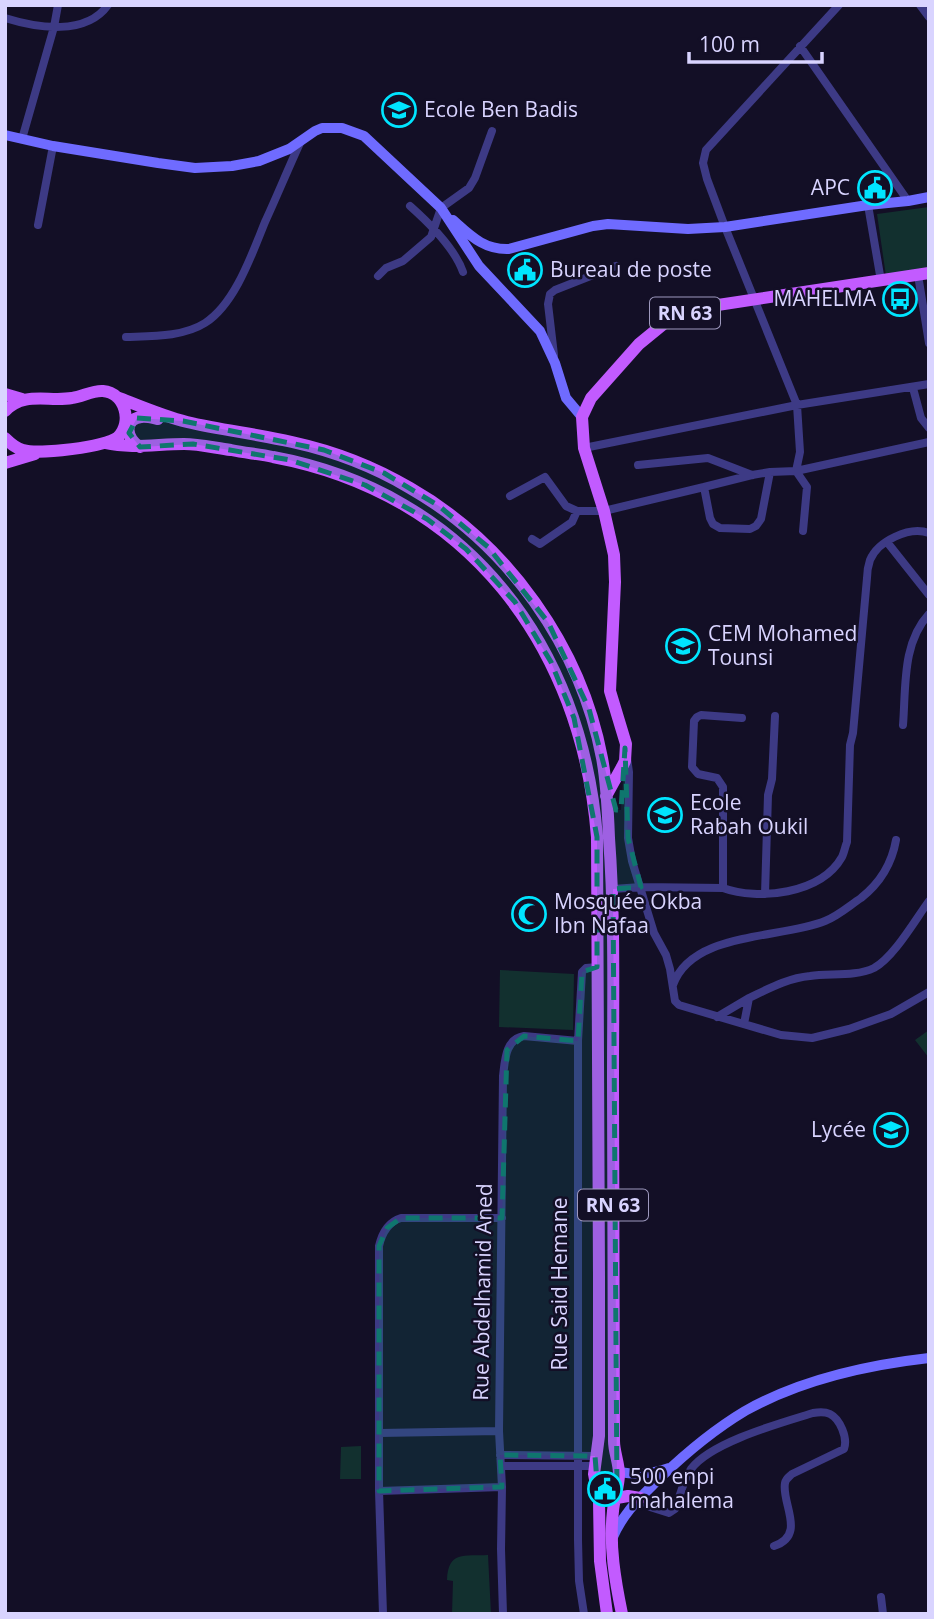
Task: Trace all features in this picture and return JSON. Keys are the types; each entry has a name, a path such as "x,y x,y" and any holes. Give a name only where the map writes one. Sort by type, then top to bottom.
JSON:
{"main road":[{"path":"5,135 53,146 195,168 250,164 275,156 322,128 342,128 364,136 476,240 500,250 608,224 688,229 725,227 929,197"},
{"path":"441,208 479,266 540,331 555,363 566,398 582,417 584,449 604,511 614,555 610,691 625,740 622,767 595,813"},
{"name":"RN 63","path":"582,417 591,398 639,344 672,317 698,308 923,274"},
{"path":"5,411 22,400 67,399 101,391 183,421 293,442 354,460 412,488 464,526 510,570 548,622 578,679 589,709 602,759 607,794"},
{"path":"5,394 22,400"},
{"path":"5,463 40,452 110,441 120,434 125,424 126,412 117,397"},
{"path":"140,447 131,440 129,433 130,424 137,418 183,421"},
{"path":"5,438 19,449 40,452"},
{"path":"105,443 124,447 193,444 272,456 308,465 376,490 447,533 500,584 528,622 559,680 580,737 589,777 597,837 599,1262 595,1481 599,1506 600,1562 607,1614"},
{"path":"602,759 618,759 625,748"},
{"name":"RN 63","path":"607,794 613,889 614,1441 619,1472 612,1539 622,1614"},
{"path":"612,1539 622,1518 671,1467 717,1430 745,1412 768,1400 836,1376 929,1358"},
{"path":"596,1457 609,1448 615,1452"},
{"path":"619,1472 648,1474 671,1467"},
{"path":"598,1494 608,1499 628,1496 640,1498"}],"street":[{"path":"22,139 58,5"},
{"path":"5,18 19,23 73,26 97,17 108,5"},
{"path":"803,531 807,487 796,471 800,452 797,405 725,227 703,163 706,150 839,5"},
{"path":"920,5 929,17"},
{"path":"800,46 908,201"},
{"path":"378,276 386,268 403,261 431,237 441,208 469,188 475,178 492,131"},
{"path":"126,337 186,331 219,312 232,294 300,143"},
{"path":"38,225 53,146"},
{"path":"868,205 881,281"},
{"path":"410,206 434,230 459,262 463,272"},
{"path":"555,363 548,304 550,294 616,267"},
{"path":"923,274 929,343"},
{"path":"584,449 797,405 929,384"},
{"path":"913,388 921,418 929,428"},
{"path":"510,496 545,477 566,506 577,511 604,511 752,475 796,471 929,442"},
{"path":"638,465 708,458 752,475"},
{"path":"704,487 713,524 720,528 750,529 761,519 770,472"},
{"path":"531,539 540,544 572,522 577,511"},
{"path":"613,889 723,888 743,893 765,894 794,890 817,881 836,865 843,856 847,842 850,745 868,569 873,555 887,542 916,530 929,533"},
{"path":"887,542 929,595"},
{"path":"904,725 910,644 929,614"},
{"path":"723,888 723,787 717,778 698,774 692,767 694,721 701,715 742,718"},
{"path":"765,894 768,795 772,779 775,716"},
{"path":"625,748 629,772 628,838 632,861 654,933 666,955 675,1001 679,1005 781,1035 812,1038 849,1029 891,1014 929,992"},
{"path":"673,986 684,965 705,952 741,939 810,926 841,913 867,893 879,879 890,864 896,840"},
{"path":"716,1017 749,998 796,978 861,972 873,968 891,954 929,901"},
{"name":"Rue Said Hemane","path":"584,1614 579,1581 578,1041 582,972 586,968 597,967"},
{"path":"744,1024 749,998"},
{"name":"Rue Abdelhamid Aned","path":"503,1614 499,1431 503,1076 507,1050 517,1037 578,1041"},
{"path":"383,1614 379,1492 379,1246 391,1223 401,1218 502,1218"},
{"path":"640,1498 650,1507 669,1513 675,1509 691,1469 714,1451 751,1433 813,1413 831,1415 845,1437 844,1449 787,1479 785,1485 790,1530 780,1544 774,1546"},
{"path":"379,1433 499,1431"},
{"path":"500,1455 596,1457"},
{"path":"501,1466 578,1466 596,1457"},
{"path":"379,1492 502,1487"},
{"path":"881,1597 883,1614"}],"highlighted area":[{"path":"137,418 183,421 324,450 384,473 439,506 488,547 548,622 589,709 616,810 621,810 625,748 628,838 641,887 613,889 617,1492 611,1499 598,1494 595,1456 500,1455 502,1487 379,1491 379,1246 387,1228 401,1218 502,1218 507,1050 524,1036 578,1041 582,972 597,967 597,837 574,718 551,662 515,602 466,549 427,519 365,485 290,460 193,444 140,447 129,433"}],"green space":[{"path":"929,207 929,270 886,276 877,214"},
{"path":"500,970 574,974 573,1030 499,1027"},
{"path":"929,1030 929,1058 915,1040"},
{"path":"361,1446 361,1479 340,1479 341,1447"},
{"path":"488,1555 491,1614 452,1614 453,1581 447,1580 450,1564 459,1557"}],"place":[{"name":"Ecole Ben Badis","path":"399,110"},
{"name":"APC","path":"875,188"},
{"name":"Bureau de poste","path":"525,270"},
{"name":"MAHELMA","path":"900,299"},
{"name":"CEM Mohamed Tounsi","path":"683,646"},
{"name":"Ecole Rabah Oukil","path":"665,815"},
{"name":"Mosquée Okba Ibn Nafaa","path":"529,914"},
{"name":"Lycée","path":"891,1130"},
{"name":"500 enpi mahalema","path":"605,1489"}]}
